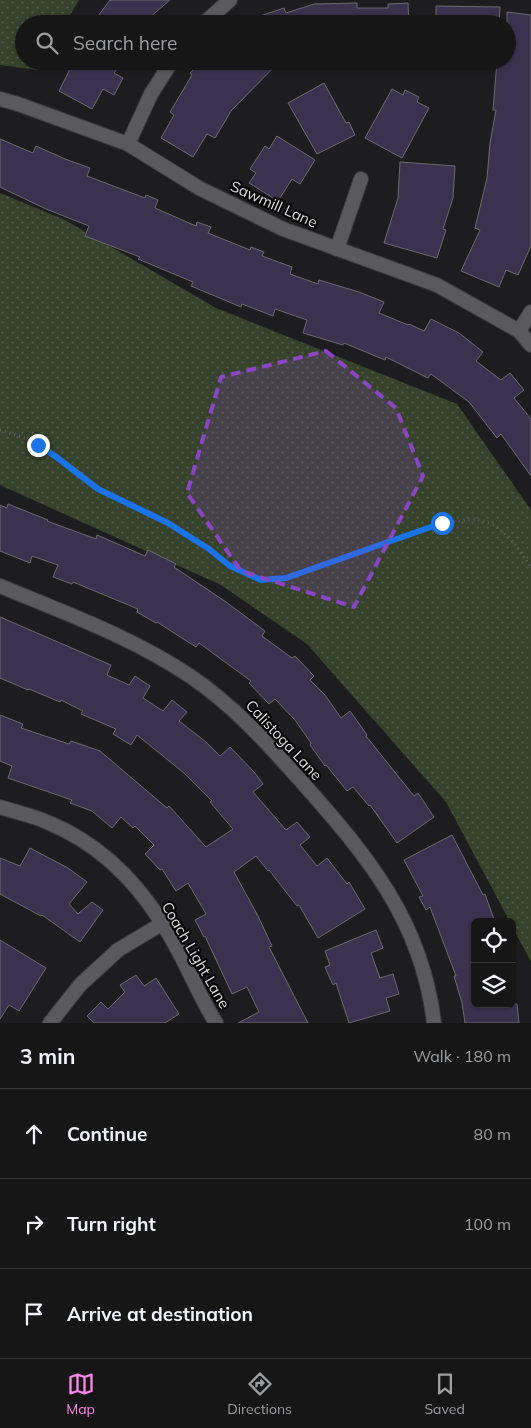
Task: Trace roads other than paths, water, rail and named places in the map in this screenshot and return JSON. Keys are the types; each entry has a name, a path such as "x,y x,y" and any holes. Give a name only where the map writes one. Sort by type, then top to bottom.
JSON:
{"street":[{"path":"213,15 230,0"},
{"path":"128,144 151,94 166,70"},
{"name":"Sawmill Lane","path":"0,99 128,144 199,188 283,228 437,285 518,331 531,344"},
{"path":"337,249 361,179"},
{"path":"518,331 531,312"},
{"name":"Calistoga Lane","path":"0,586 96,626 154,653 198,682 255,730 351,838 381,880 403,918 420,960 431,1000 434,1023"},
{"name":"Coach Light Lane","path":"0,807 47,822 78,838 103,854 129,878 163,923 216,1023"},
{"path":"50,1023 80,985 118,950 163,923"}]}
